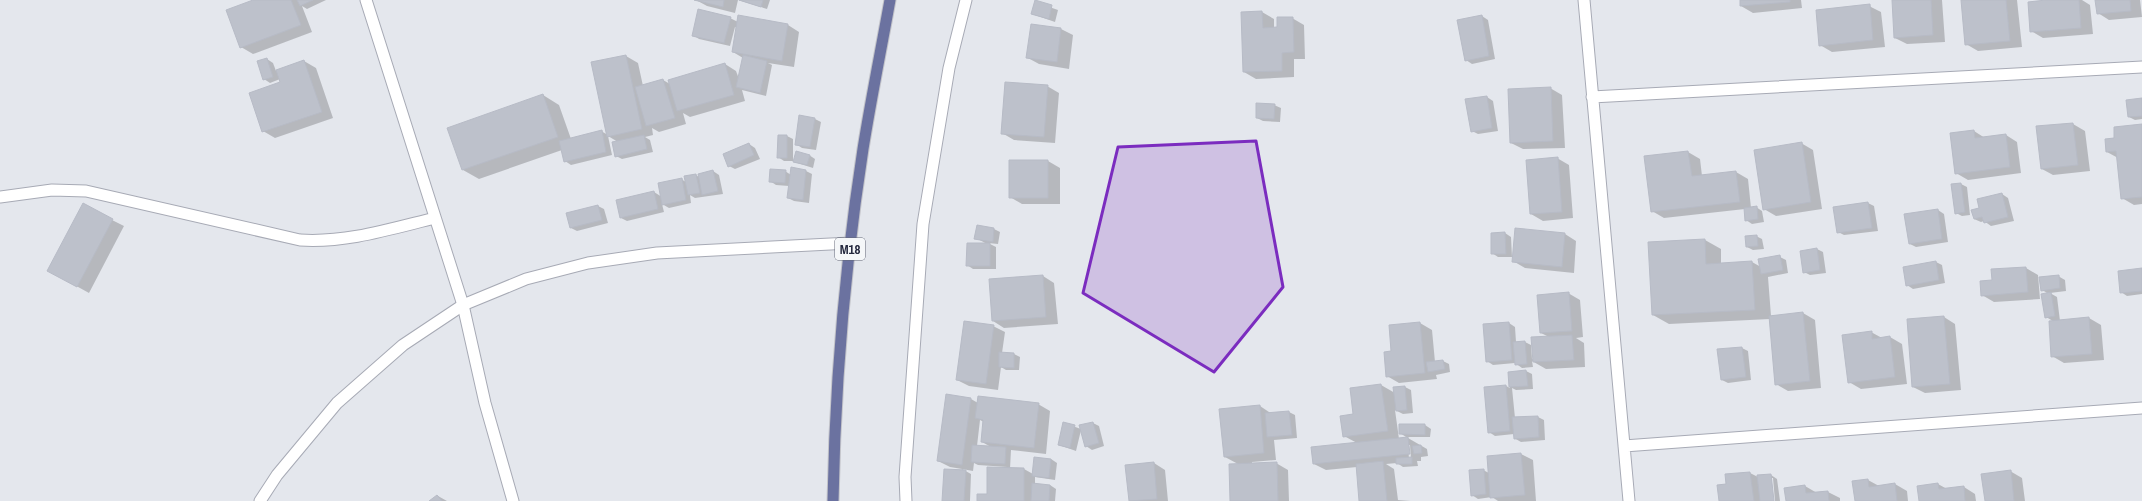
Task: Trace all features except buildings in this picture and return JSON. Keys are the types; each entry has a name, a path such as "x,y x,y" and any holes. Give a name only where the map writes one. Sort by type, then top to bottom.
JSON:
{"main road":[{"name":"M18","path":"833,501 834,431 850,243 863,148 890,0"}],"street":[{"path":"366,0 462,305 485,403 513,501"},
{"path":"906,501 905,477 923,224 949,68 966,0"},
{"path":"1584,0 1629,501"},
{"path":"1592,97 2142,67"},
{"path":"0,197 52,190 86,191 300,240 324,242 351,238 434,218"},
{"path":"260,501 277,475 337,403 403,345 462,305 526,279 588,263 657,253 850,243"},
{"path":"1624,446 2142,408"}],"highlighted area":[{"path":"1256,141 1283,287 1214,372 1083,293 1118,147"}]}
